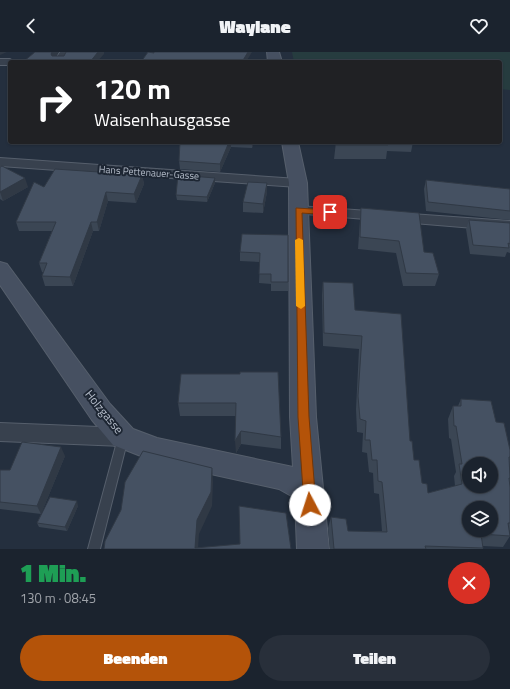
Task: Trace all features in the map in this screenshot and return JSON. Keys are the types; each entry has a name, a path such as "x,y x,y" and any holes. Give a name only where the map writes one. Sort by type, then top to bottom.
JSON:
{"main road":[{"path":"290,144 298,183 303,417 314,549"},
{"name":"Holzgasse","path":"0,269 101,412 123,437 156,450 284,477 308,490"}],"street":[{"name":"Hans Pettenauer-Gasse","path":"0,162 298,183"},
{"path":"298,210 510,226"},
{"path":"0,432 123,437"}],"lane":[{"path":"94,549 123,437"}],"green space":[{"path":"292,52 510,52 510,90 502,89 502,60 294,60"}],"building":[{"path":"35,52 52,52 52,56 64,56 66,52 98,52 92,60 25,60"},
{"path":"148,52 248,52 243,60 142,60"},
{"path":"180,144 228,144 220,164 179,161"},
{"path":"388,144 388,145 335,145"},
{"path":"2,166 25,178 0,192 0,167"},
{"path":"55,169 142,175 134,194 106,192 97,222 91,222 70,277 42,276 47,263 39,263 56,222 16,222 34,182 44,187"},
{"path":"178,175 215,178 207,197 176,195"},
{"path":"426,180 510,189 510,211 428,202"},
{"path":"248,182 267,183 263,204 243,202"},
{"path":"361,208 419,213 424,252 433,253 439,274 406,273 399,241 360,237"},
{"path":"469,220 510,223 509,248 473,245"},
{"path":"242,234 288,235 288,282 271,282 271,274 259,274 260,253 240,252"},
{"path":"323,282 353,283 355,310 401,314 410,441 412,441 414,460 419,460 422,483 427,484 428,493 462,484 462,493 498,493 498,457 462,457 462,464 456,426 454,426 453,406 461,406 461,399 491,401 496,422 504,423 510,450 510,523 508,523 510,536 498,535 498,501 462,501 462,537 481,537 483,548 425,546 426,549 334,549 331,517 346,519 348,531 387,532 382,482 378,481 377,460 372,460 370,440 365,440 366,421 360,419 358,396 362,336 324,333"},
{"path":"240,372 278,372 281,437 241,431 235,441 236,403 178,403 181,374 240,374"},
{"path":"22,442 61,447 37,506 0,502 0,470 10,470"},
{"path":"143,451 212,468 211,492 197,520 195,548 240,544 239,506 286,513 291,549 104,549 105,541 121,510 125,482"},
{"path":"459,464 462,464 462,484"},
{"path":"50,497 77,501 65,527 37,523"}],"slow traffic":[{"path":"299,240 301,306"}],"route":[{"path":"310,505 303,417 298,210 330,212"}]}
